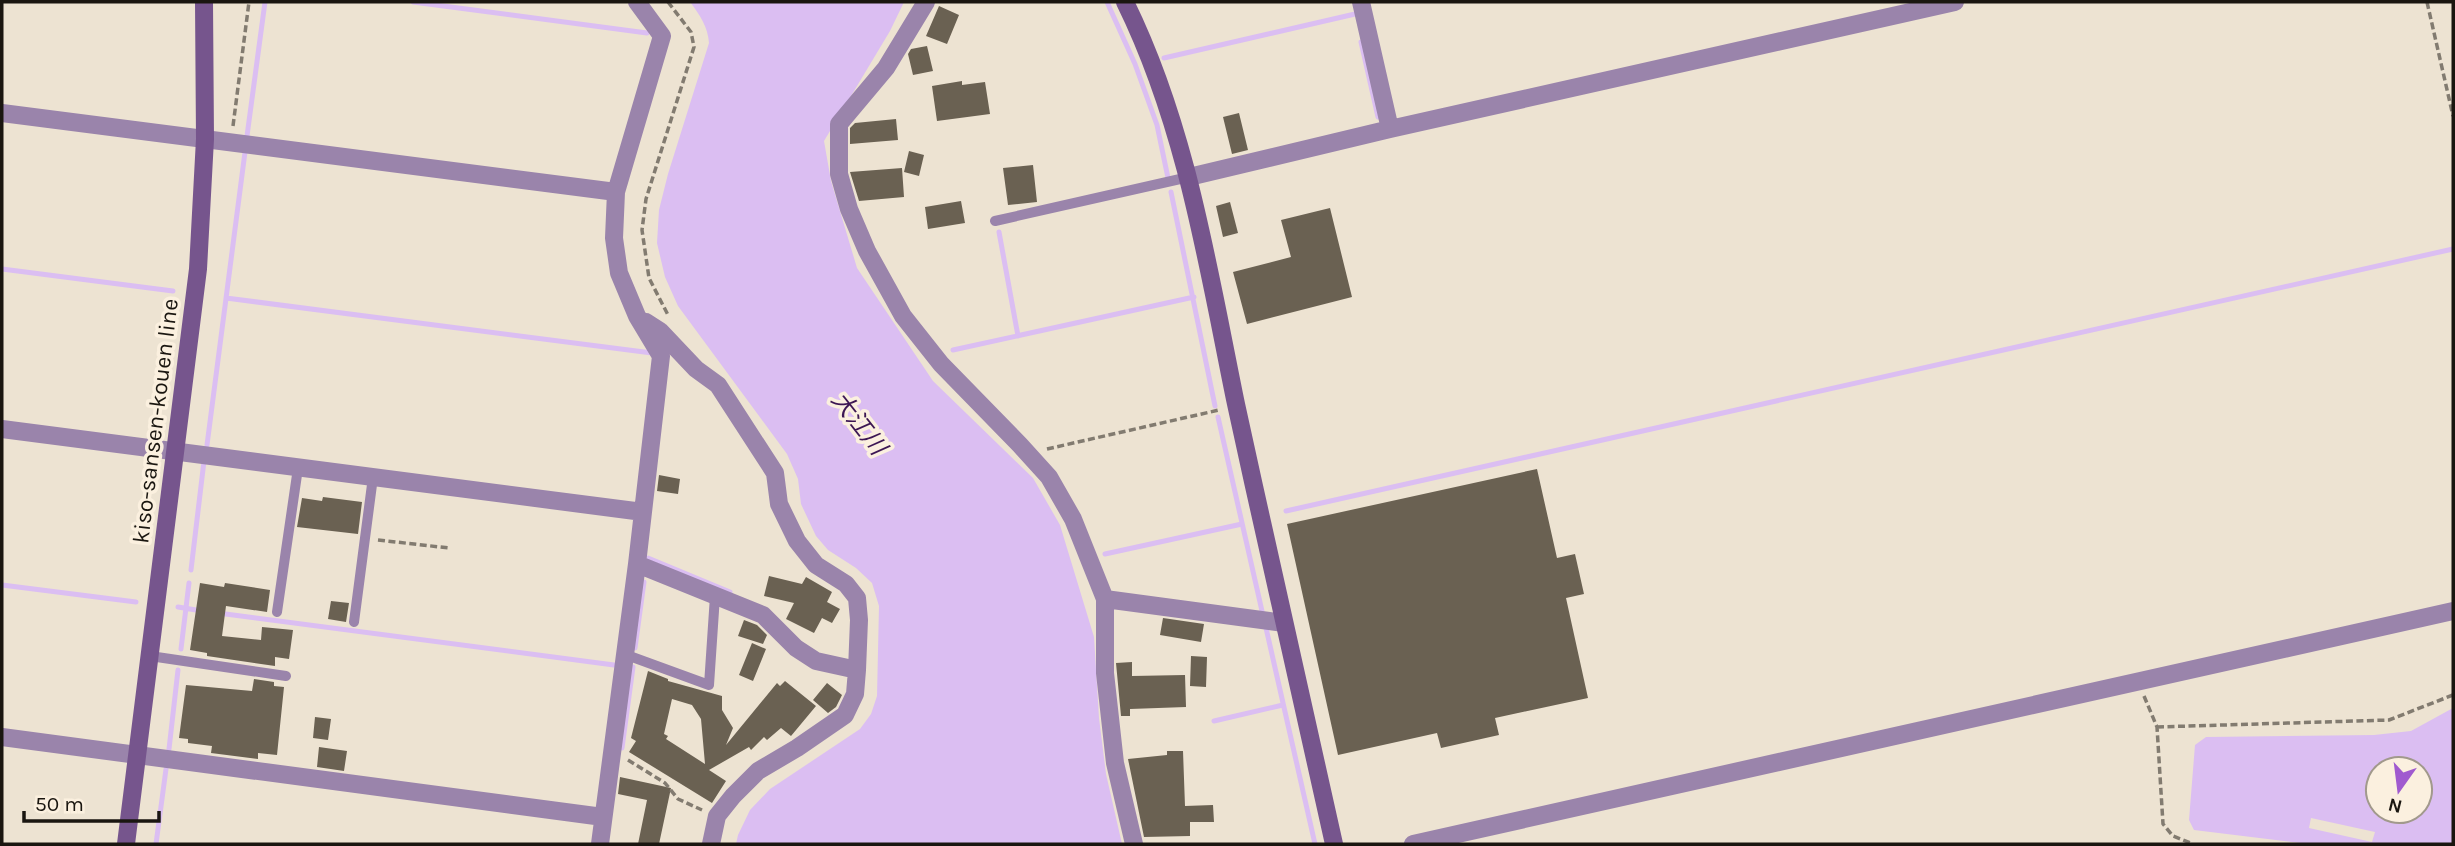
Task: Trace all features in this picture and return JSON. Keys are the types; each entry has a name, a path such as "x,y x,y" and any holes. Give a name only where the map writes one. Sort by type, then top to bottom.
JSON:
{"street":[{"name":"kiso-sansen-kouen line","path":"126,844 198,269 205,139 204,2"},
{"path":"600,844 661,356 637,316 620,273 614,238 616,192 662,36 637,2"},
{"path":"926,2 886,68 839,124 839,174 849,209 866,251 903,316 941,364 1049,477 1073,519 1105,599 1105,673 1115,763 1134,844"},
{"path":"1125,2 1147,47 1189,177 1334,844"},
{"path":"1361,2 1390,130"},
{"path":"1189,177 1955,2"},
{"path":"2,113 616,192"},
{"path":"637,316 660,331 696,369 718,385 775,473 779,504 797,541 816,565 846,584 857,598 859,621 855,694 845,715 758,771 717,816 711,844"},
{"path":"2,429 643,512"},
{"path":"637,564 763,615 796,648 816,661 857,670"},
{"path":"1105,599 1284,623"},
{"path":"1413,844 2453,611"},
{"path":"2,737 603,817"}],"lane":[{"path":"995,221 1189,177"},
{"path":"277,612 298,468"},
{"path":"354,622 373,477"},
{"path":"624,654 709,685 715,596"},
{"path":"150,656 286,676"}],"path":[{"path":"231,142 249,2"},
{"path":"668,2 691,32 694,47 646,199 642,230 649,278 671,320"},
{"path":"2427,2 2453,116"},
{"path":"1047,449 1237,406"},
{"path":"365,538 449,548"},
{"path":"2138,682 2157,727 2164,824 2173,836 2193,844"},
{"path":"2157,727 2389,720 2453,695"},
{"path":"612,750 665,783 678,799 717,816"}],"water":[{"name":"大江川","path":"690,2 904,2 890,31 824,141 831,181 857,268 933,381 1033,478 1060,525 1094,637 1106,774 1122,844 736,844 750,810 770,789 860,729 871,714 877,696 879,606 872,583 856,568 828,550 816,536 801,504 798,479 787,454 678,306 665,277 657,243 659,210 709,43 703,21"},
{"path":"2453,708 2453,844 2309,844 2194,830 2189,820 2195,745 2206,737 2374,735 2411,731"}],"pier":[{"path":"2311,818 2375,832 2372,842 2309,828"}],"building":[{"path":"939,6 959,15 947,44 926,36"},
{"path":"927,46 933,71 913,75 908,54 911,49"},
{"path":"962,81 962,85 985,82 990,114 937,121 932,86"},
{"path":"1239,113 1248,150 1232,154 1223,117"},
{"path":"896,119 898,140 850,144 850,128 855,123"},
{"path":"909,151 924,155 919,176 904,172"},
{"path":"1033,165 1037,202 1008,205 1003,168"},
{"path":"902,168 904,197 859,201 850,172"},
{"path":"961,201 965,223 928,229 925,207"},
{"path":"1230,202 1238,233 1223,237 1216,206"},
{"path":"1330,208 1352,297 1247,324 1233,272 1291,257 1281,220"},
{"path":"1537,469 1557,558 1575,554 1584,594 1566,598 1588,698 1495,718 1499,735 1441,748 1437,733 1338,755 1287,524"},
{"path":"659,475 680,479 678,494 657,491"},
{"path":"323,497 362,502 358,534 297,527 302,498 322,501"},
{"path":"769,576 802,584 806,577 832,592 827,602 840,609 832,623 822,618 814,633 786,619 794,603 764,596"},
{"path":"200,583 224,587 225,583 270,590 267,612 226,606 222,636 261,640 262,627 293,630 289,659 275,657 275,666 207,656 207,653 190,650"},
{"path":"331,601 349,603 346,622 328,619"},
{"path":"1163,618 1204,624 1201,642 1160,635"},
{"path":"744,620 757,625 767,635 763,644 738,636"},
{"path":"752,643 766,649 753,681 739,675"},
{"path":"1191,656 1207,657 1206,687 1190,686"},
{"path":"1132,662 1132,676 1185,675 1186,707 1130,709 1130,716 1121,716 1116,663"},
{"path":"648,671 668,681 722,696 722,710 733,728 726,745 777,683 780,686 785,681 816,706 791,736 781,728 767,740 764,737 751,750 749,747 709,770 726,781 712,803 629,752 636,741 631,738","holes":["672,699 692,705 701,719 705,764 666,739 668,736 664,734"]},
{"path":"254,679 274,682 274,686 284,687 277,755 258,753 258,759 211,753 212,746 188,743 188,739 179,738 186,685 252,691"},
{"path":"827,683 842,695 836,707 828,713 813,700"},
{"path":"315,717 331,719 328,740 313,738"},
{"path":"319,747 347,751 344,771 317,767"},
{"path":"1167,751 1183,751 1185,806 1213,805 1214,822 1190,822 1190,836 1144,837 1128,759 1167,755"},
{"path":"620,777 671,788 659,844 638,844 647,800 618,794"}],"waterway":[{"path":"247,136 265,2"},
{"path":"413,2 647,33"},
{"path":"1107,2 1135,64 1157,125 1168,178"},
{"path":"1164,58 1355,14"},
{"path":"1361,42 1378,117"},
{"path":"207,445 245,152"},
{"path":"1171,192 1215,406"},
{"path":"999,232 1018,336"},
{"path":"1286,511 2453,249"},
{"path":"2,269 173,291"},
{"path":"953,350 1194,297"},
{"path":"226,298 652,353"},
{"path":"1218,417 1262,611"},
{"path":"191,570 204,461"},
{"path":"1105,554 1242,524"},
{"path":"648,558 730,592"},
{"path":"635,648 644,582"},
{"path":"181,649 189,583"},
{"path":"2,585 136,602"},
{"path":"178,607 202,611"},
{"path":"218,613 614,665"},
{"path":"1266,628 1315,844"},
{"path":"622,748 633,667"},
{"path":"169,749 178,670"},
{"path":"1214,721 1283,705"},
{"path":"156,844 166,769"}]}
